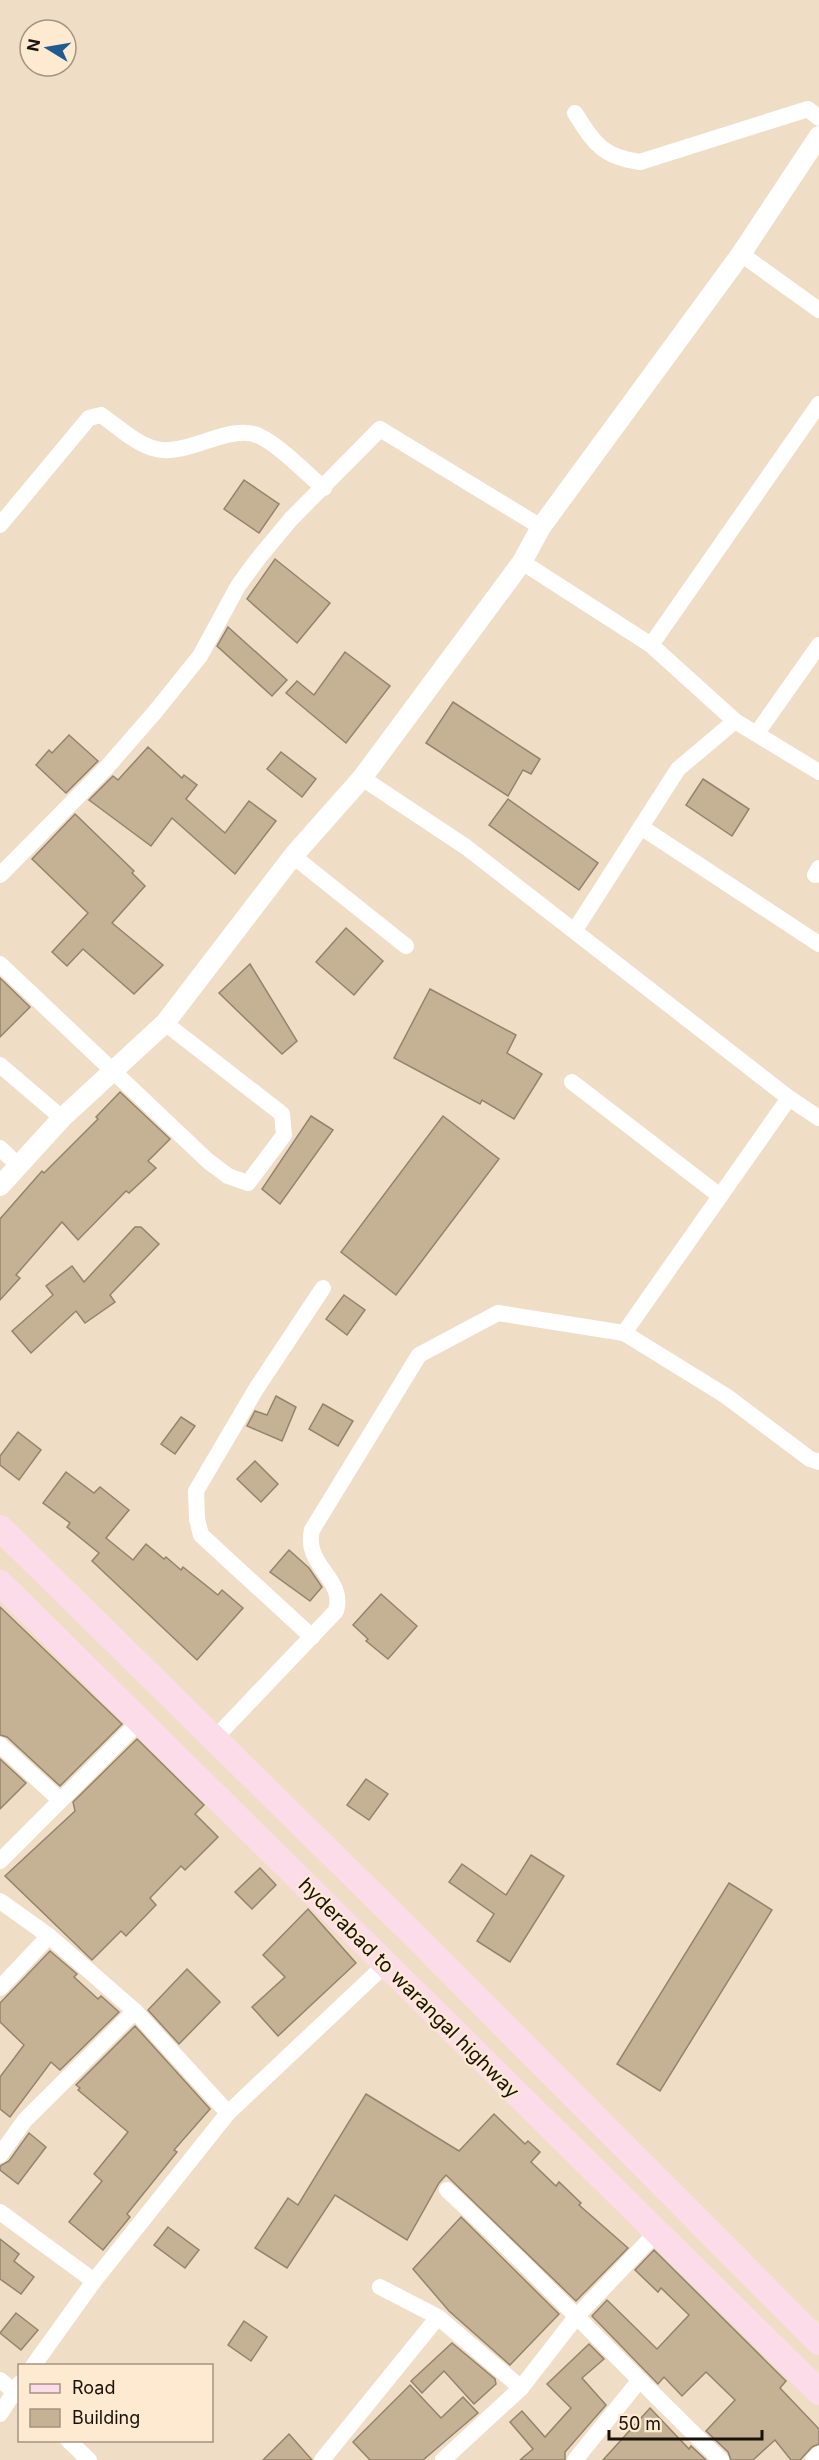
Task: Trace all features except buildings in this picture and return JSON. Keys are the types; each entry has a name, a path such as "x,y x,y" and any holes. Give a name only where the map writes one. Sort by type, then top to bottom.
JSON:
{"main road":[{"path":"0,1527 215,1738 819,2342"},
{"name":"hyderabad to warangal highway","path":"0,1582 819,2392"}],"street":[{"path":"575,113 597,146 620,160 640,162 808,109 819,118"},
{"path":"0,1186 62,1118 165,1023 292,856 362,778 522,562 541,527 741,254 819,136"},
{"path":"741,254 819,310"},
{"path":"651,645 819,404"},
{"path":"0,525 89,418 101,415 152,449 162,451 176,451 237,434 258,435 324,488"},
{"path":"0,875 108,766 155,712 200,656 238,586 257,560 291,519 380,429 541,527"},
{"path":"522,562 651,645 735,721 819,772"},
{"path":"757,733 819,645"},
{"path":"575,930 678,770 735,721"},
{"path":"362,778 466,847 789,1098 819,1118"},
{"path":"641,828 819,944"},
{"path":"292,856 405,946"},
{"path":"0,964 208,1161 228,1176 248,1184 284,1135 282,1113 165,1023"},
{"path":"0,1065 62,1118"},
{"path":"572,1082 720,1196"},
{"path":"624,1333 789,1098"},
{"path":"0,1148 18,1166"},
{"path":"312,1637 201,1535 196,1519 196,1491 256,1389 323,1288"},
{"path":"215,1738 336,1611 339,1601 334,1586 310,1552 309,1542 312,1530 419,1355 498,1313 624,1333 726,1396 810,1460 819,1462"},
{"path":"0,1861 59,1799 140,1722"},
{"path":"0,1745 59,1799"},
{"path":"0,1901 49,1936 135,2011 228,2113"},
{"path":"0,1988 49,1936"},
{"path":"34,2364 94,2281 228,2113 386,1964"},
{"path":"0,2155 26,2120 135,2011"},
{"path":"447,2190 533,2270 576,2318 721,2460"},
{"path":"0,2212 94,2281"},
{"path":"444,2460 521,2388 576,2318 656,2233"},
{"path":"380,2287 438,2317 521,2388"},
{"path":"322,2460 438,2317"},
{"path":"0,2379 18,2390 0,2414"},
{"path":"582,2458 639,2381"},
{"path":"70,2442 89,2460"},
{"path":"813,2460 819,2454"}]}
